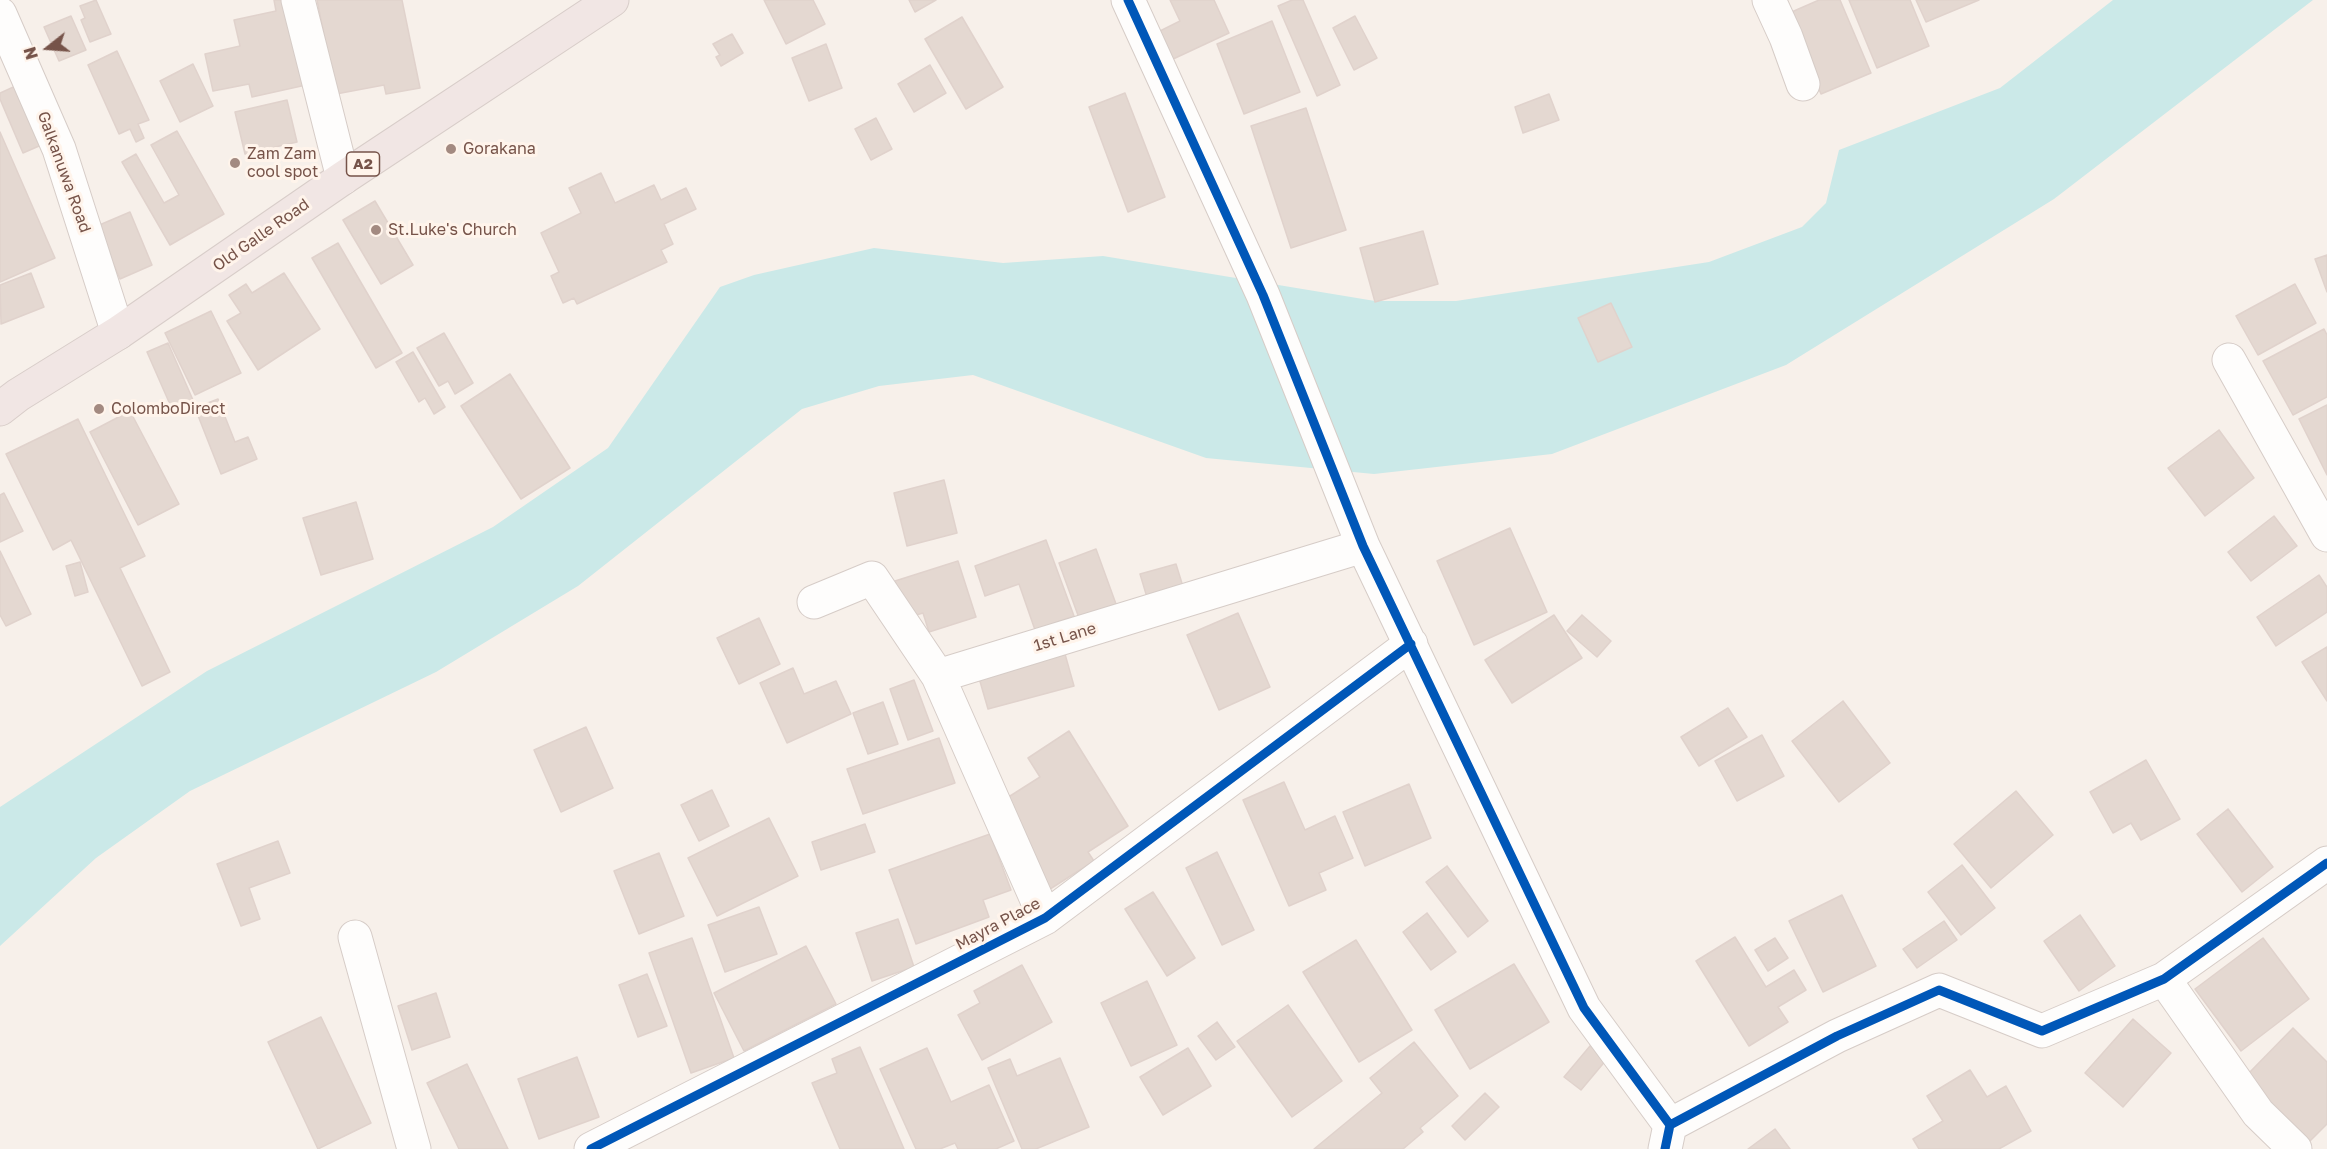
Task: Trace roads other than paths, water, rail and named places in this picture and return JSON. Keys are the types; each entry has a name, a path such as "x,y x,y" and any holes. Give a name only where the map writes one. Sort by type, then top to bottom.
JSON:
{"highway":[{"name":"Old Galle Road","path":"0,409 18,395 118,333 343,178 612,0"}],"street":[{"path":"298,0 343,178"},
{"path":"1128,0 1263,295 1361,537 1411,644 1584,1008 1667,1137 1837,1036 1939,990 2042,1031 2164,979 2327,863"},
{"path":"1769,0 1786,37 1803,84"},
{"name":"Galkanuwa Road","path":"0,14 59,149 118,333"},
{"path":"2229,360 2327,535"},
{"name":"1st Lane","path":"938,676 1361,537"},
{"path":"814,602 872,578 938,676 1045,918"},
{"name":"Mayra Place","path":"591,1149 1045,918 1411,644"},
{"path":"355,937 414,1149"},
{"path":"2164,979 2258,1113 2295,1149"}],"water":[{"path":"2113,0 2313,0 2054,199 1786,365 1552,454 1374,474 1206,458 973,375 879,386 802,409 578,586 436,672 190,791 96,858 0,946 0,807 207,671 493,527 608,448 720,287 754,275 874,248 1003,263 1103,256 1375,301 1456,301 1709,262 1802,227 1826,203 1839,150 2000,88"}],"place":[{"name":"Gorakana","path":"451,149"},
{"name":"Zam Zam cool spot","path":"235,163"},
{"name":"St.Luke's Church","path":"376,230"},
{"name":"ColomboDirect","path":"99,409"}]}
